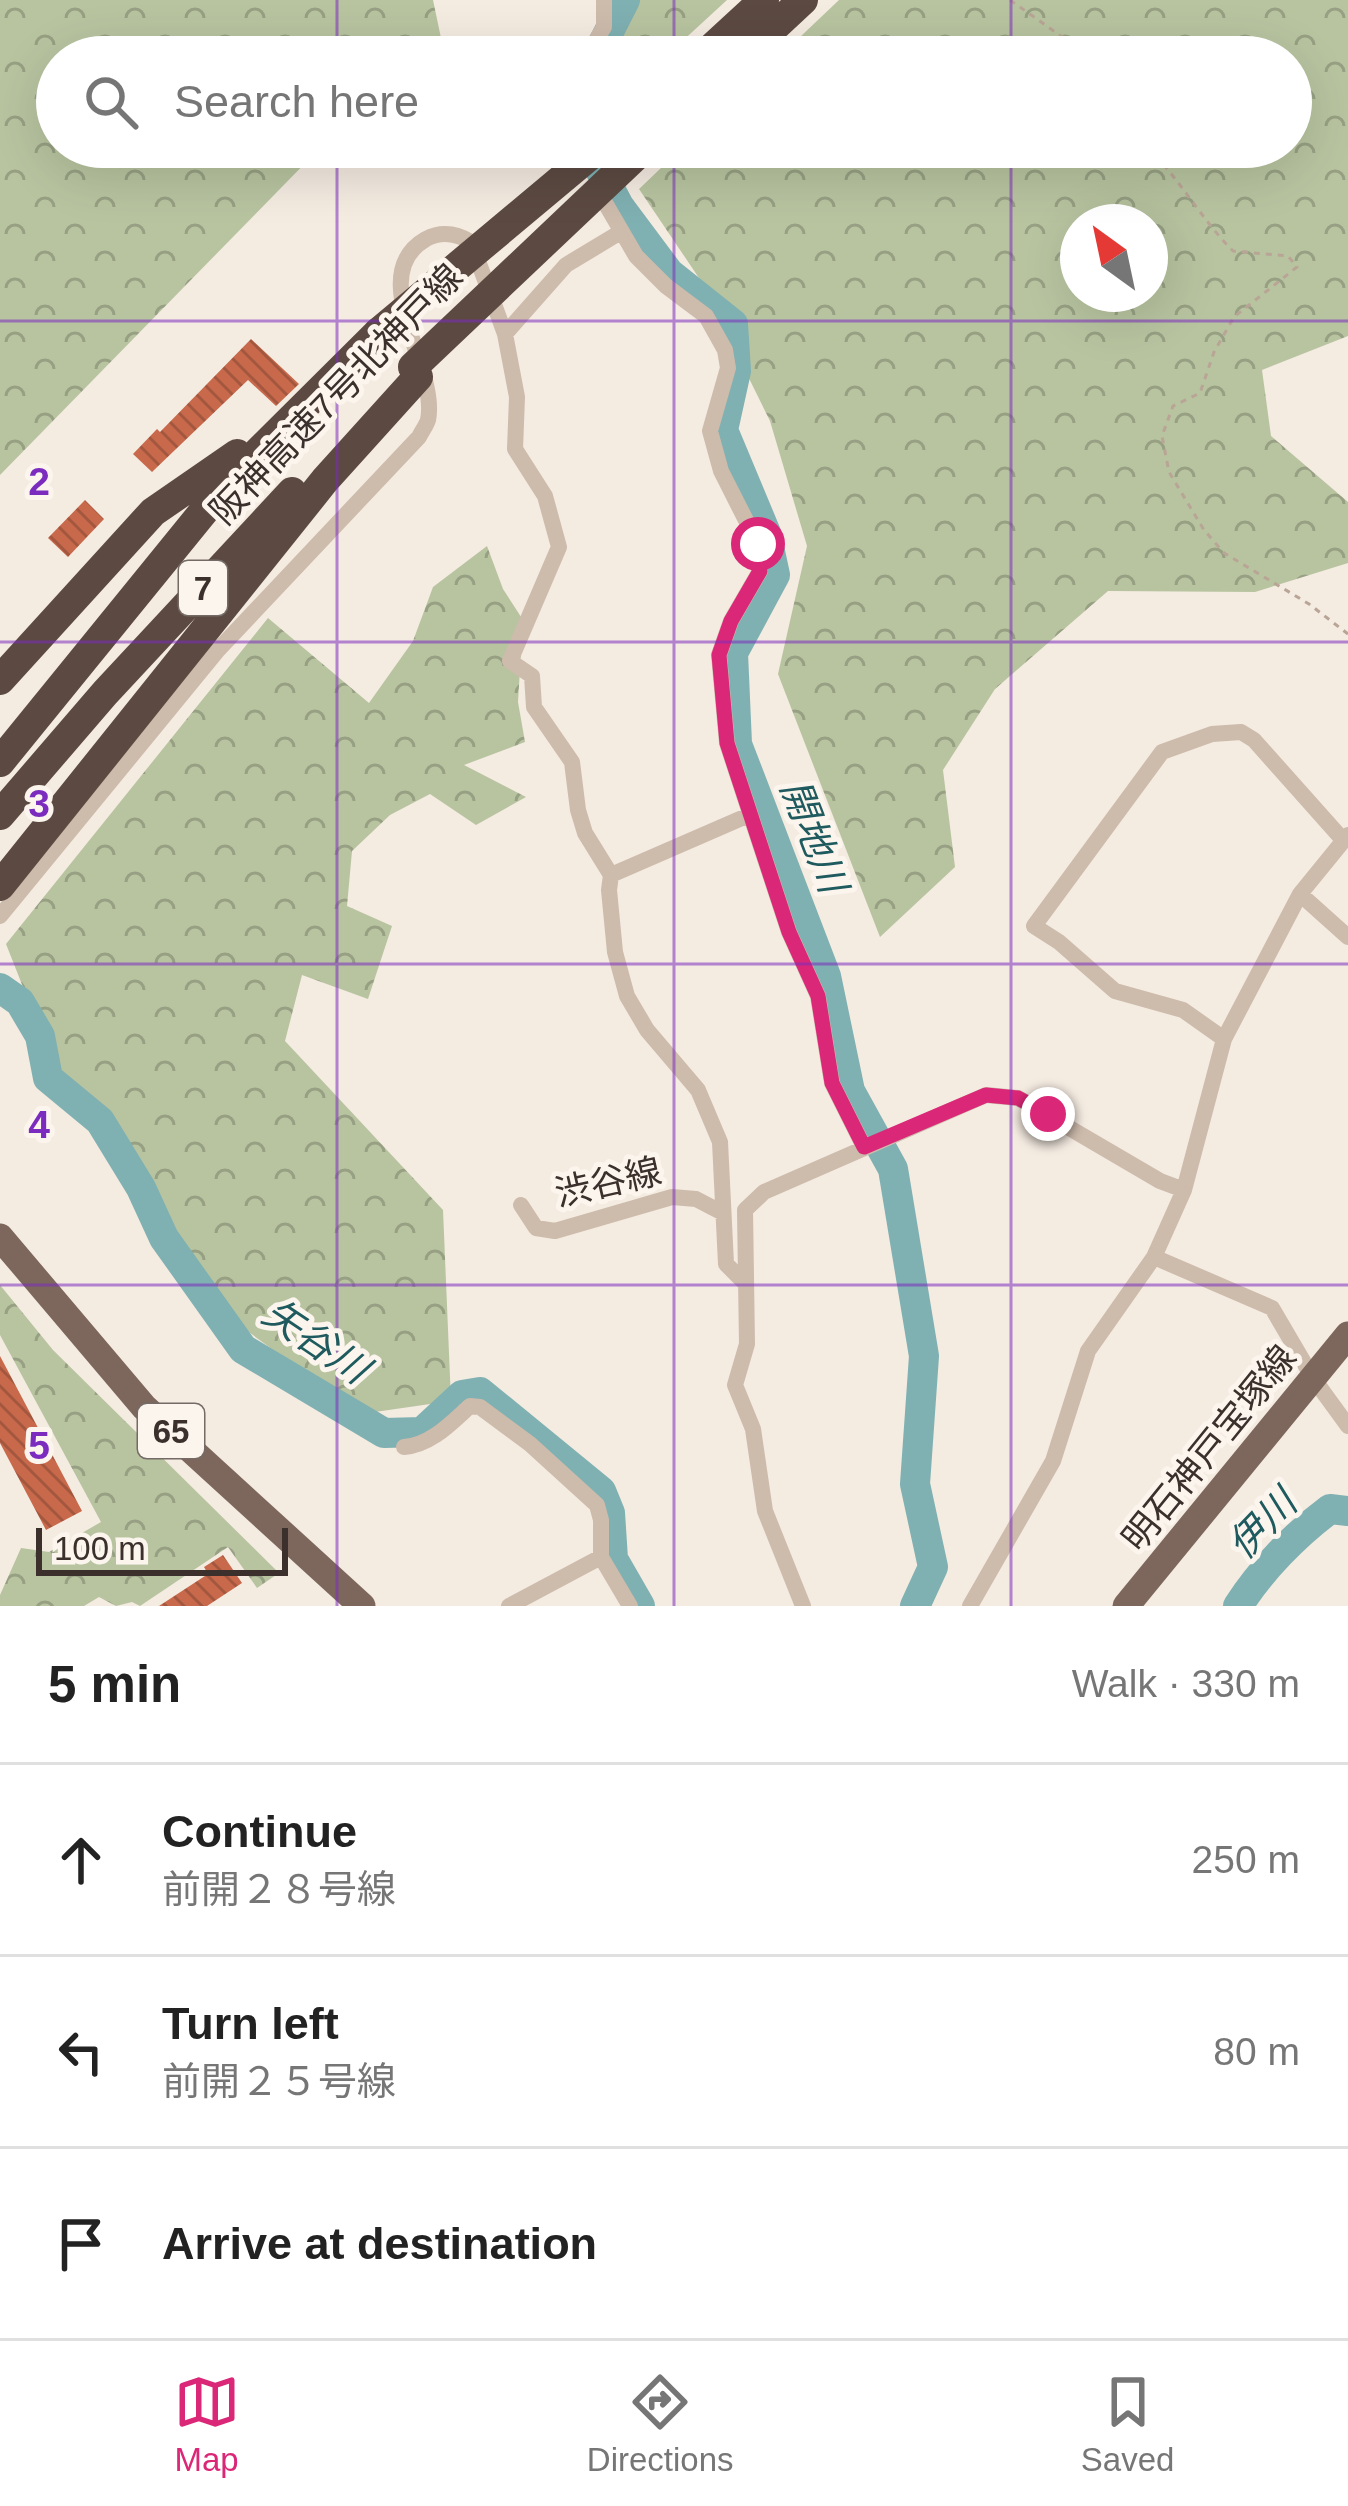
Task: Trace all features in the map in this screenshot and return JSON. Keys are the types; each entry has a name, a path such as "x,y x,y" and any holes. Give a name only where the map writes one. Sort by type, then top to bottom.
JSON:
{"highway":[{"path":"736,36 783,7"},
{"path":"759,36 783,7"},
{"name":"阪神高速7号北神戸線","path":"0,762 226,484 379,332 575,168"},
{"path":"0,886 416,372 524,260 623,168"},
{"name":"阪神高速7号北神戸線","path":"0,815 105,693 416,372"},
{"path":"0,680 153,512 300,410"}],"main road":[{"name":"65","path":"0,1237 144,1407 362,1606"},
{"name":"明石神戸宝塚線","path":"1126,1606 1348,1335"}],"street":[{"path":"599,36 604,27 604,0"},
{"path":"586,168 619,233 666,286 706,316 725,350 728,368 710,431 721,471 758,544 760,571 731,621 719,655 727,743 789,932 818,996 832,1083 865,1146"},
{"path":"505,334 566,265 619,233"},
{"path":"0,916 218,650 419,437 428,419 427,397 400,271 412,250 438,234 458,234 471,242 505,334 517,397 515,449 544,496 559,547 510,661 532,676 534,707 572,762 578,810 611,875 608,890 615,952 627,996 646,1030 698,1090 720,1142 726,1264 745,1283"},
{"path":"970,1606 1053,1461 1088,1351 1154,1256 1184,1190 1224,1039 1300,894 1346,837 1241,732 1212,734 1162,752 1034,926 1115,991 1183,1010 1224,1039"},
{"path":"611,875 749,815"},
{"path":"1300,894 1348,937"},
{"path":"802,1606 765,1510 753,1430 735,1384 747,1344 745,1210 764,1192 986,1095 1018,1098 1160,1181 1184,1190"},
{"name":"渋谷線","path":"521,1204 536,1228 555,1231 672,1196 696,1198 721,1211"},
{"path":"1154,1256 1272,1308 1348,1426"},
{"path":"404,1447 434,1436 470,1406 480,1407 548,1459 597,1505 601,1557 629,1606"},
{"path":"509,1606 601,1557"}],"path":[{"path":"1010,0 1062,36"},
{"path":"1168,168 1204,222 1233,251 1288,256 1297,267 1234,317 1214,352 1200,393 1172,406 1162,436 1169,472 1204,530 1224,553 1309,604 1348,634"}],"green space":[{"path":"0,0 433,0 441,36 36,36 36,168 300,168 0,475"},
{"path":"618,0 727,0 688,36 610,36 620,9"},
{"path":"839,0 1348,0 1348,336 1262,370 1271,436 1348,502 1348,563 1255,592 1108,591 995,689 943,770 955,867 880,937 778,674 807,546 770,421 701,281 639,189 661,168 1312,168 1312,36 801,36"},
{"path":"487,546 503,589 523,620 518,702 525,742 464,765 526,797 476,825 430,794 390,815 352,851 347,906 392,926 368,999 302,975 285,1041 443,1210 451,1401 361,1414 224,1314 55,1068 6,944 268,618 369,703 413,641 433,587"},
{"path":"0,1285 53,1350 279,1573 257,1588 228,1547 140,1606 132,1602 116,1606 99,1597 84,1606 0,1606 0,1595 21,1548 49,1552 101,1522 0,1335"}],"building":[{"path":"251,339 299,384 276,406 248,380 152,472 133,454"},
{"path":"85,500 104,519 68,557 48,538"},
{"path":"0,1356 82,1511 46,1530 0,1443"},
{"path":"223,1555 242,1583 207,1606 159,1606 208,1574 204,1567"}],"waterway":[{"name":"開地川","path":"607,36 625,0"},
{"name":"開地川","path":"599,168 619,206 669,273 733,324 736,371 723,430 766,533 775,575 733,653 737,744 826,976 850,1091 893,1169 924,1356 915,1484 933,1567 915,1606"},
{"name":"矢谷川","path":"0,988 20,1002 40,1036 48,1078 100,1121 141,1188 164,1238 243,1349 384,1433 422,1432 462,1395 480,1392 601,1491 610,1513 613,1559 640,1606"},
{"name":"伊川","path":"1238,1606 1304,1530 1330,1509 1348,1511"}],"route":[{"path":"758,544 760,571 731,621 719,655 727,743 789,932 818,996 832,1083 841,1106 864,1147 986,1095 1018,1098 1048,1114"}]}
